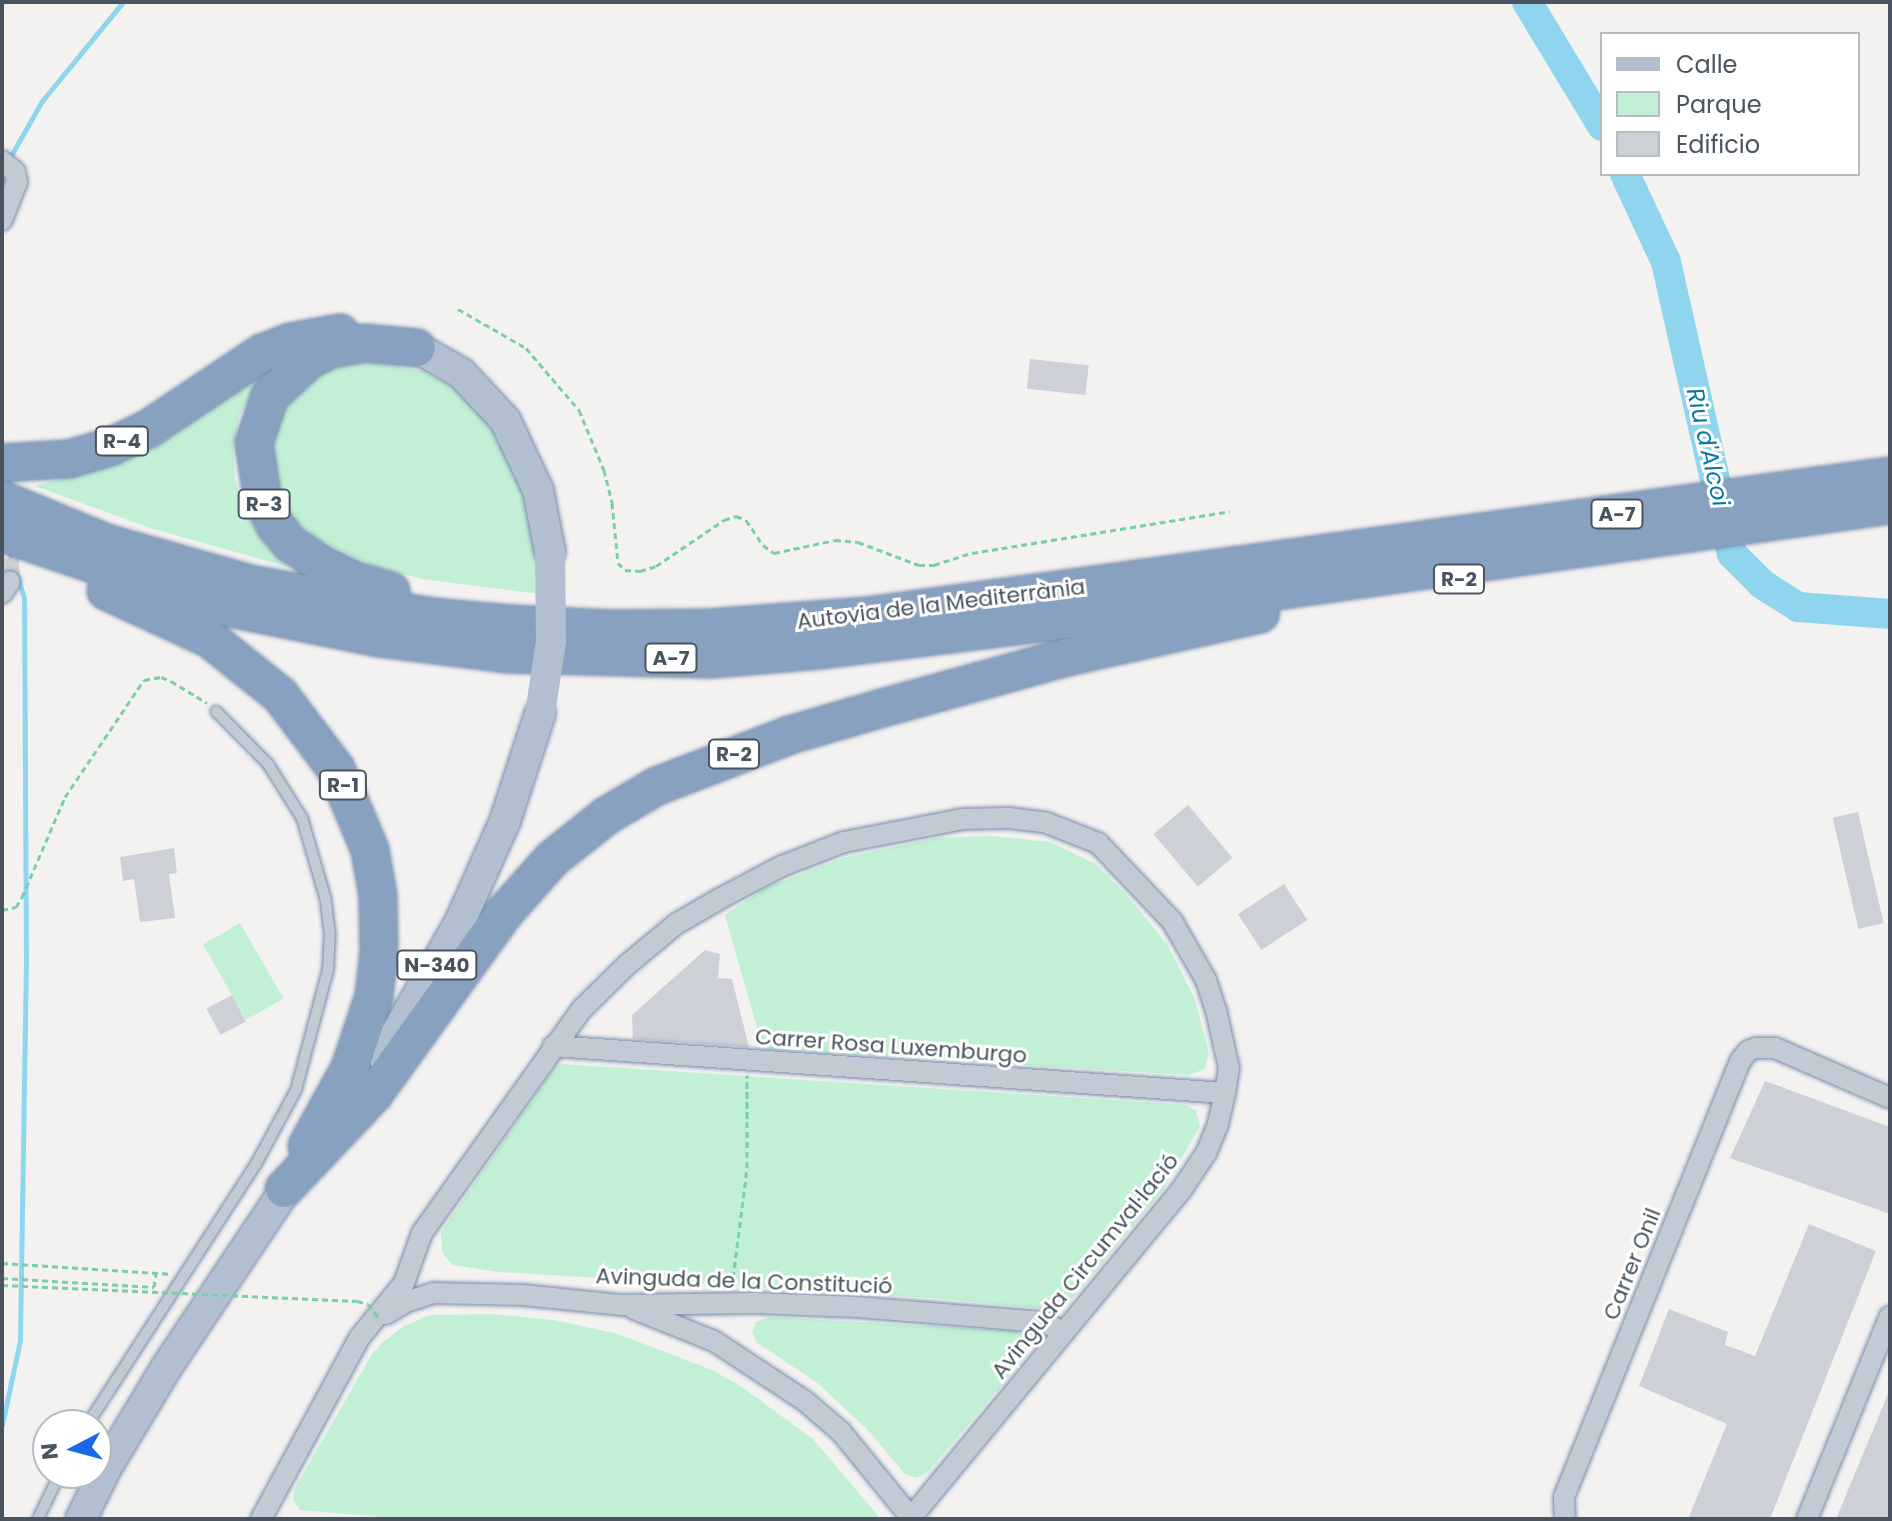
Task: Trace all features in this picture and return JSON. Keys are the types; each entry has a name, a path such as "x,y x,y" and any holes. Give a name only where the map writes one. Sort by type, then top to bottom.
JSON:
{"highway":[{"name":"R-4","path":"2,463 69,459 110,447 148,429 262,353 291,342 325,333 364,332 392,336 417,348"},
{"name":"R-3","path":"417,348 364,343 331,349 288,376 270,396 254,443 263,502 275,525 290,543 321,564 356,581 423,599 470,607 504,623"},
{"name":"Autovia de la Mediterrània","path":"3,522 211,604 379,638 507,654 710,659 820,650 1348,576 1890,476"},
{"name":"A-7","path":"1564,552 1890,505"},
{"name":"Autovia de la Mediterrània","path":"3,522 106,543 250,584 432,617 612,629 707,628 1348,576"},
{"name":"R-1","path":"3,522 44,563 210,639 245,665 280,695 306,727 336,769 355,811 370,850 378,896 379,952 374,996 350,1068 284,1189"},
{"name":"R-2","path":"284,1189 374,1094 505,912 552,859 606,816 657,786 790,735 1348,576 1485,575 1564,552"}],"main road":[{"name":"N-340","path":"81,1519 106,1468 166,1368 284,1189 374,1070 460,922 505,821 540,714 551,641 550,552 538,490 505,420 461,373 417,348"}],"street":[{"path":"2,161 15,172 17,182 2,220"},
{"name":"Avinguda Circumval·lació","path":"261,1519 360,1337 379,1318 404,1283 422,1233 553,1046 591,1000 676,924 782,866 844,842 904,828 964,819 1009,818 1047,823 1098,843 1126,868 1172,921 1206,980 1216,1010 1229,1068 1225,1093 1218,1124 1206,1153 1182,1189 911,1519"},
{"name":"Carrer Rosa Luxemburgo","path":"553,1046 1225,1093"},
{"name":"Carrer Onil","path":"1565,1519 1564,1497 1741,1060 1748,1051 1775,1048 1890,1098"},
{"name":"Avinguda de la Constitució","path":"379,1318 406,1302 433,1293 523,1295 622,1305 729,1303 857,1307 1045,1322 1063,1333"},
{"path":"622,1305 714,1341 805,1401 841,1432 911,1519"},
{"path":"1807,1519 1890,1316"}],"lane":[{"path":"97,1409 256,1164 296,1090 328,970 330,935 325,897 302,818 268,764 216,711"},
{"path":"38,1519 52,1489"}],"path":[{"path":"458,309 526,348 579,410 604,470 612,503 618,563 625,570 640,571 656,566 724,520 736,516 746,520 763,545 774,553 835,540 858,542 919,565 934,565 972,553 1230,511"},
{"path":"2,910 16,907 65,797 144,680 161,677 171,681 216,711"},
{"path":"729,1303 747,1168 746,1060"},
{"path":"2,1263 156,1273 154,1287 2,1278"},
{"path":"2,1285 357,1301 368,1304 379,1318"}],"green space":[{"path":"369,362 421,371 455,387 470,398 515,457 539,551 539,594 423,579 375,567 318,539 292,518 277,494 269,453 280,411 312,377 339,365"},
{"path":"264,372 239,417 233,449 235,480 249,521 289,567 150,528 35,486 114,464 158,444 178,432 178,420"},
{"path":"990,836 1050,842 1096,864 1129,898 1167,944 1194,997 1209,1052 1205,1069 1189,1075 763,1049 725,915 765,888 846,857 937,838"},
{"path":"240,923 284,998 246,1020 203,944"},
{"path":"561,1064 1186,1105 1196,1111 1200,1126 1163,1190 1069,1303 1056,1310 933,1298 498,1272 453,1265 442,1253 441,1232 554,1068"},
{"path":"491,1314 554,1320 618,1334 712,1370 742,1387 813,1439 881,1519 404,1519 300,1510 293,1500 295,1488 372,1354 382,1343 404,1326 429,1315"},
{"path":"770,1317 1015,1331 1026,1336 1029,1346 1027,1355 928,1472 916,1478 905,1474 866,1428 816,1382 756,1342 752,1331 756,1322"}],"building":[{"path":"1030,359 1089,365 1086,395 1027,389"},
{"path":"1188,805 1232,858 1198,887 1154,834"},
{"path":"1858,812 1884,923 1858,929 1833,818"},
{"path":"174,848 177,873 169,874 175,918 140,922 134,879 123,881 120,857"},
{"path":"1284,884 1307,920 1261,950 1238,914"},
{"path":"705,950 720,954 718,978 732,979 749,1047 633,1039 632,1015"},
{"path":"232,995 246,1021 220,1035 206,1009"},
{"path":"1765,1081 1890,1127 1890,1214 1730,1158"},
{"path":"1809,1224 1876,1251 1770,1519 1688,1519 1727,1424 1639,1386 1669,1309 1728,1332 1725,1345 1755,1356"},
{"path":"1890,1389 1890,1519 1836,1519"}],"waterway":[{"path":"9,159 42,101 123,2"},
{"name":"Riu d'Alcoi","path":"1527,2 1600,123"},
{"name":"Riu d'Alcoi","path":"1626,176 1666,262 1732,554 1762,584 1798,607 1890,614"},
{"path":"2,1425 20,1340 26,968 24,598 9,550"}],"tunnel":[{"path":"2,534 9,558 10,581"}]}
